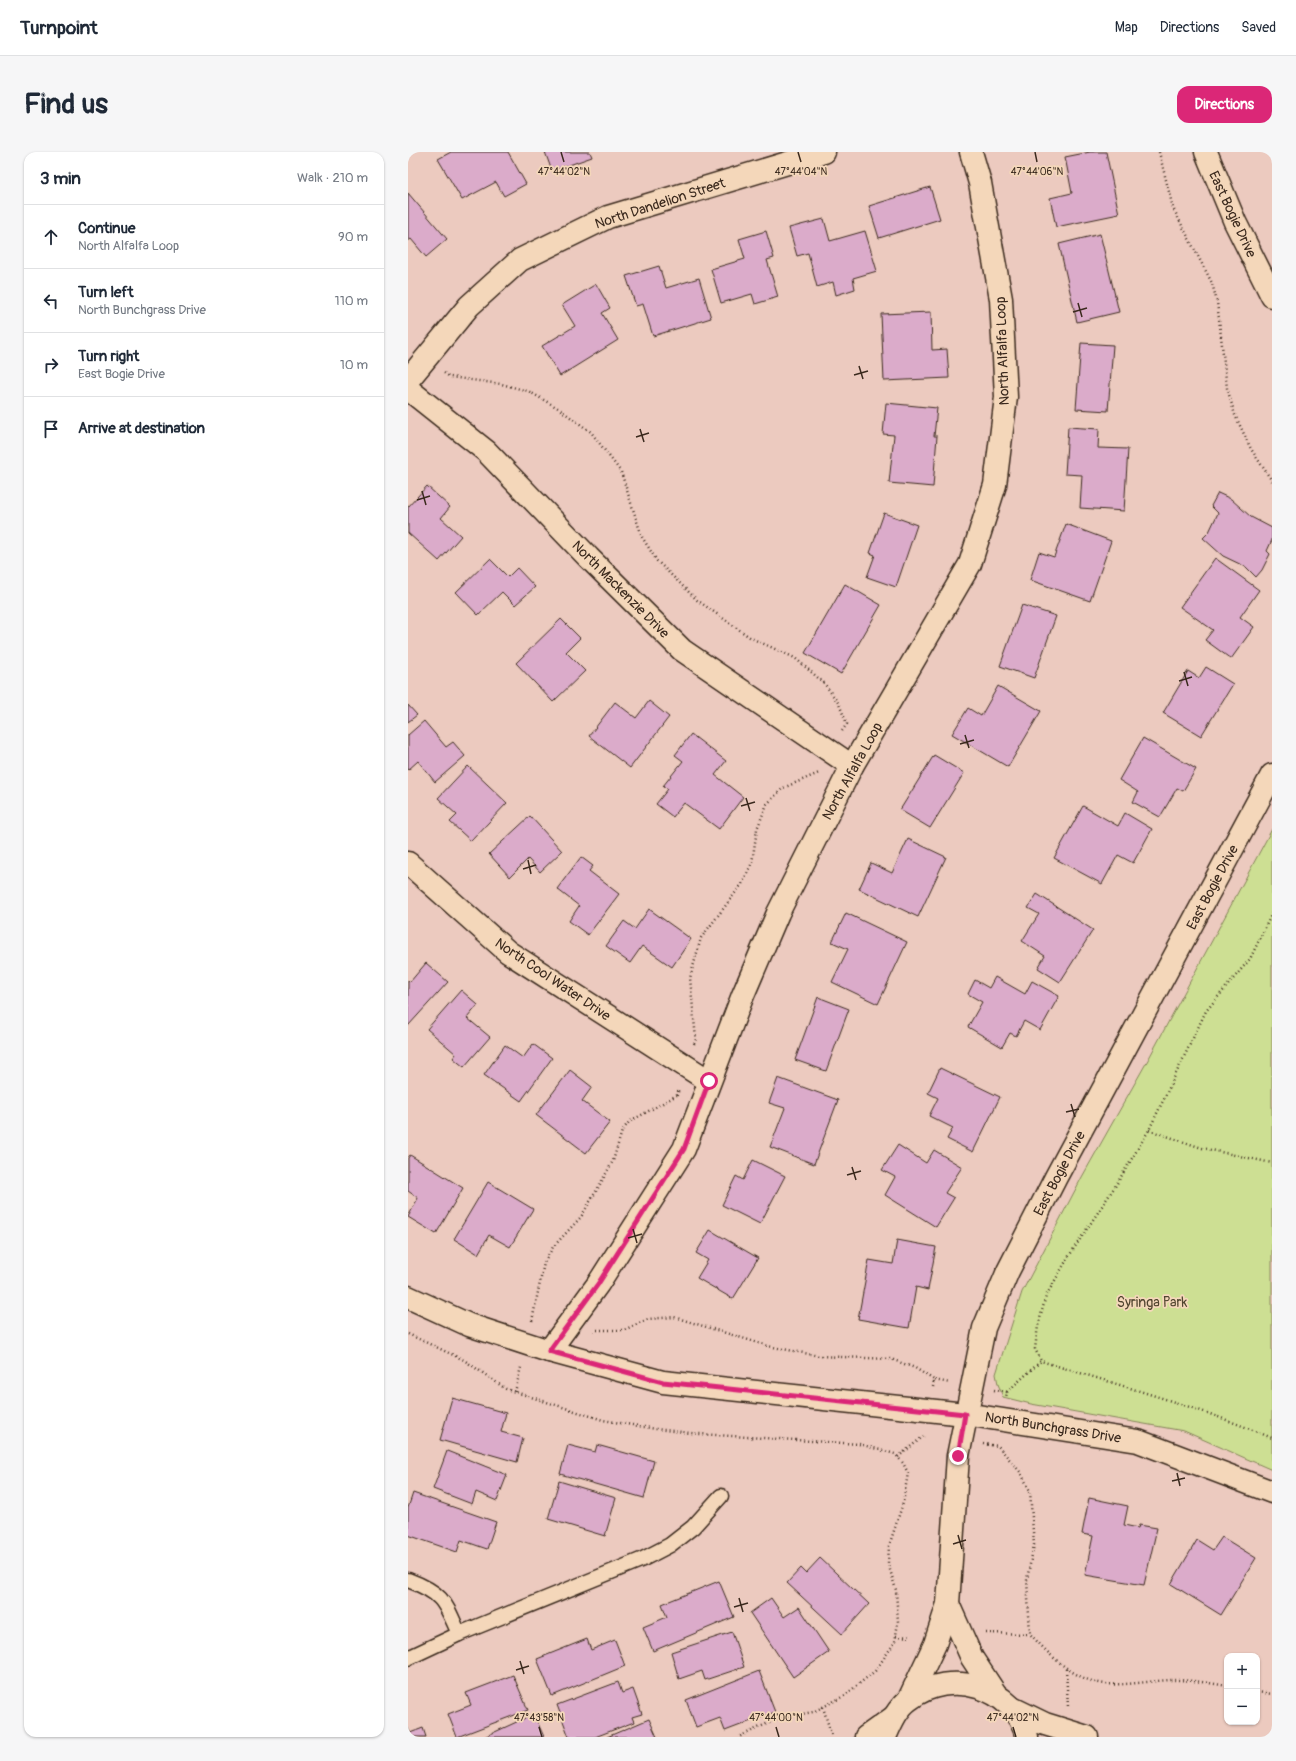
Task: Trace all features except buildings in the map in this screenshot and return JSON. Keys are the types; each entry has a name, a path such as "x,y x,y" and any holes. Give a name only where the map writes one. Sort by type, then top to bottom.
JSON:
{"street":[{"name":"North Dandelion Street","path":"408,380 469,306 520,260 608,217 824,152"},
{"name":"North Alfalfa Loop","path":"549,1351 598,1284 684,1149 743,995 778,912 852,766 970,564 995,485 1006,397 1001,299 980,183 971,152"},
{"name":"East Bogie Drive","path":"1206,152 1235,222 1272,296"},
{"name":"North Mackenzie Drive","path":"408,389 486,451 589,558 682,650 852,766"},
{"name":"East Bogie Drive","path":"909,1699 935,1644 948,1604 958,1456 965,1414 984,1328 1008,1271 1056,1177 1272,775"},
{"name":"North Cool Water Drive","path":"408,863 508,952 709,1081"},
{"name":"North Bunchgrass Drive","path":"408,1297 469,1325 549,1351 663,1382 965,1414 1138,1440 1272,1492"},
{"name":"East Bogie Drive","path":"948,1604 972,1658 995,1693"},
{"path":"866,1737 894,1717 909,1699 929,1688 952,1682 974,1685 995,1693 1012,1708 1045,1724 1078,1734"},
{"path":"1012,1708 1024,1727 1027,1737"},
{"path":"885,1737 894,1717"}],"lane":[{"path":"408,1658 459,1634 643,1559 670,1545 692,1527 721,1496"},
{"path":"408,1580 434,1592 446,1604 459,1634"}],"path":[{"path":"1159,152 1173,208 1212,283 1217,302 1227,388 1235,415 1251,449 1272,481"},
{"path":"450,377 501,384 528,391 558,408 591,432 621,472 642,538 657,561 697,600 751,638 795,658 824,683 839,704 846,724"},
{"path":"696,1039 690,978 701,938 742,884 752,863 757,829 767,804 783,788 799,780 818,774"},
{"path":"1272,913 1250,958 1206,1011 1148,1130 1046,1296 1038,1326 1035,1349 1041,1361 1178,1403 1237,1423 1272,1438"},
{"path":"532,1321 544,1263 553,1247 581,1217 613,1161 622,1131 629,1122 677,1095"},
{"path":"1148,1130 1202,1148 1272,1163"},
{"path":"599,1331 624,1330 648,1319 674,1317 768,1346 811,1354 891,1359 915,1368 934,1380"},
{"path":"1007,1392 1041,1361"},
{"path":"898,1457 925,1434"},
{"path":"998,1446 1021,1473 1030,1491 1034,1545 1027,1579 1030,1634 1066,1668 1085,1678 1105,1684 1176,1680 1224,1686"},
{"path":"1066,1668 1078,1734"},
{"path":"1260,1692 1272,1694"},
{"path":"823,1707 832,1737"}],"green space":[{"name":"Syringa Park","path":"1272,829 1272,1470 1184,1431 1031,1404 1003,1397 996,1374 1022,1292 1082,1177 1149,1058"}],"route":[{"path":"709,1081 684,1149 598,1284 549,1351 663,1382 965,1414 958,1456"}]}
